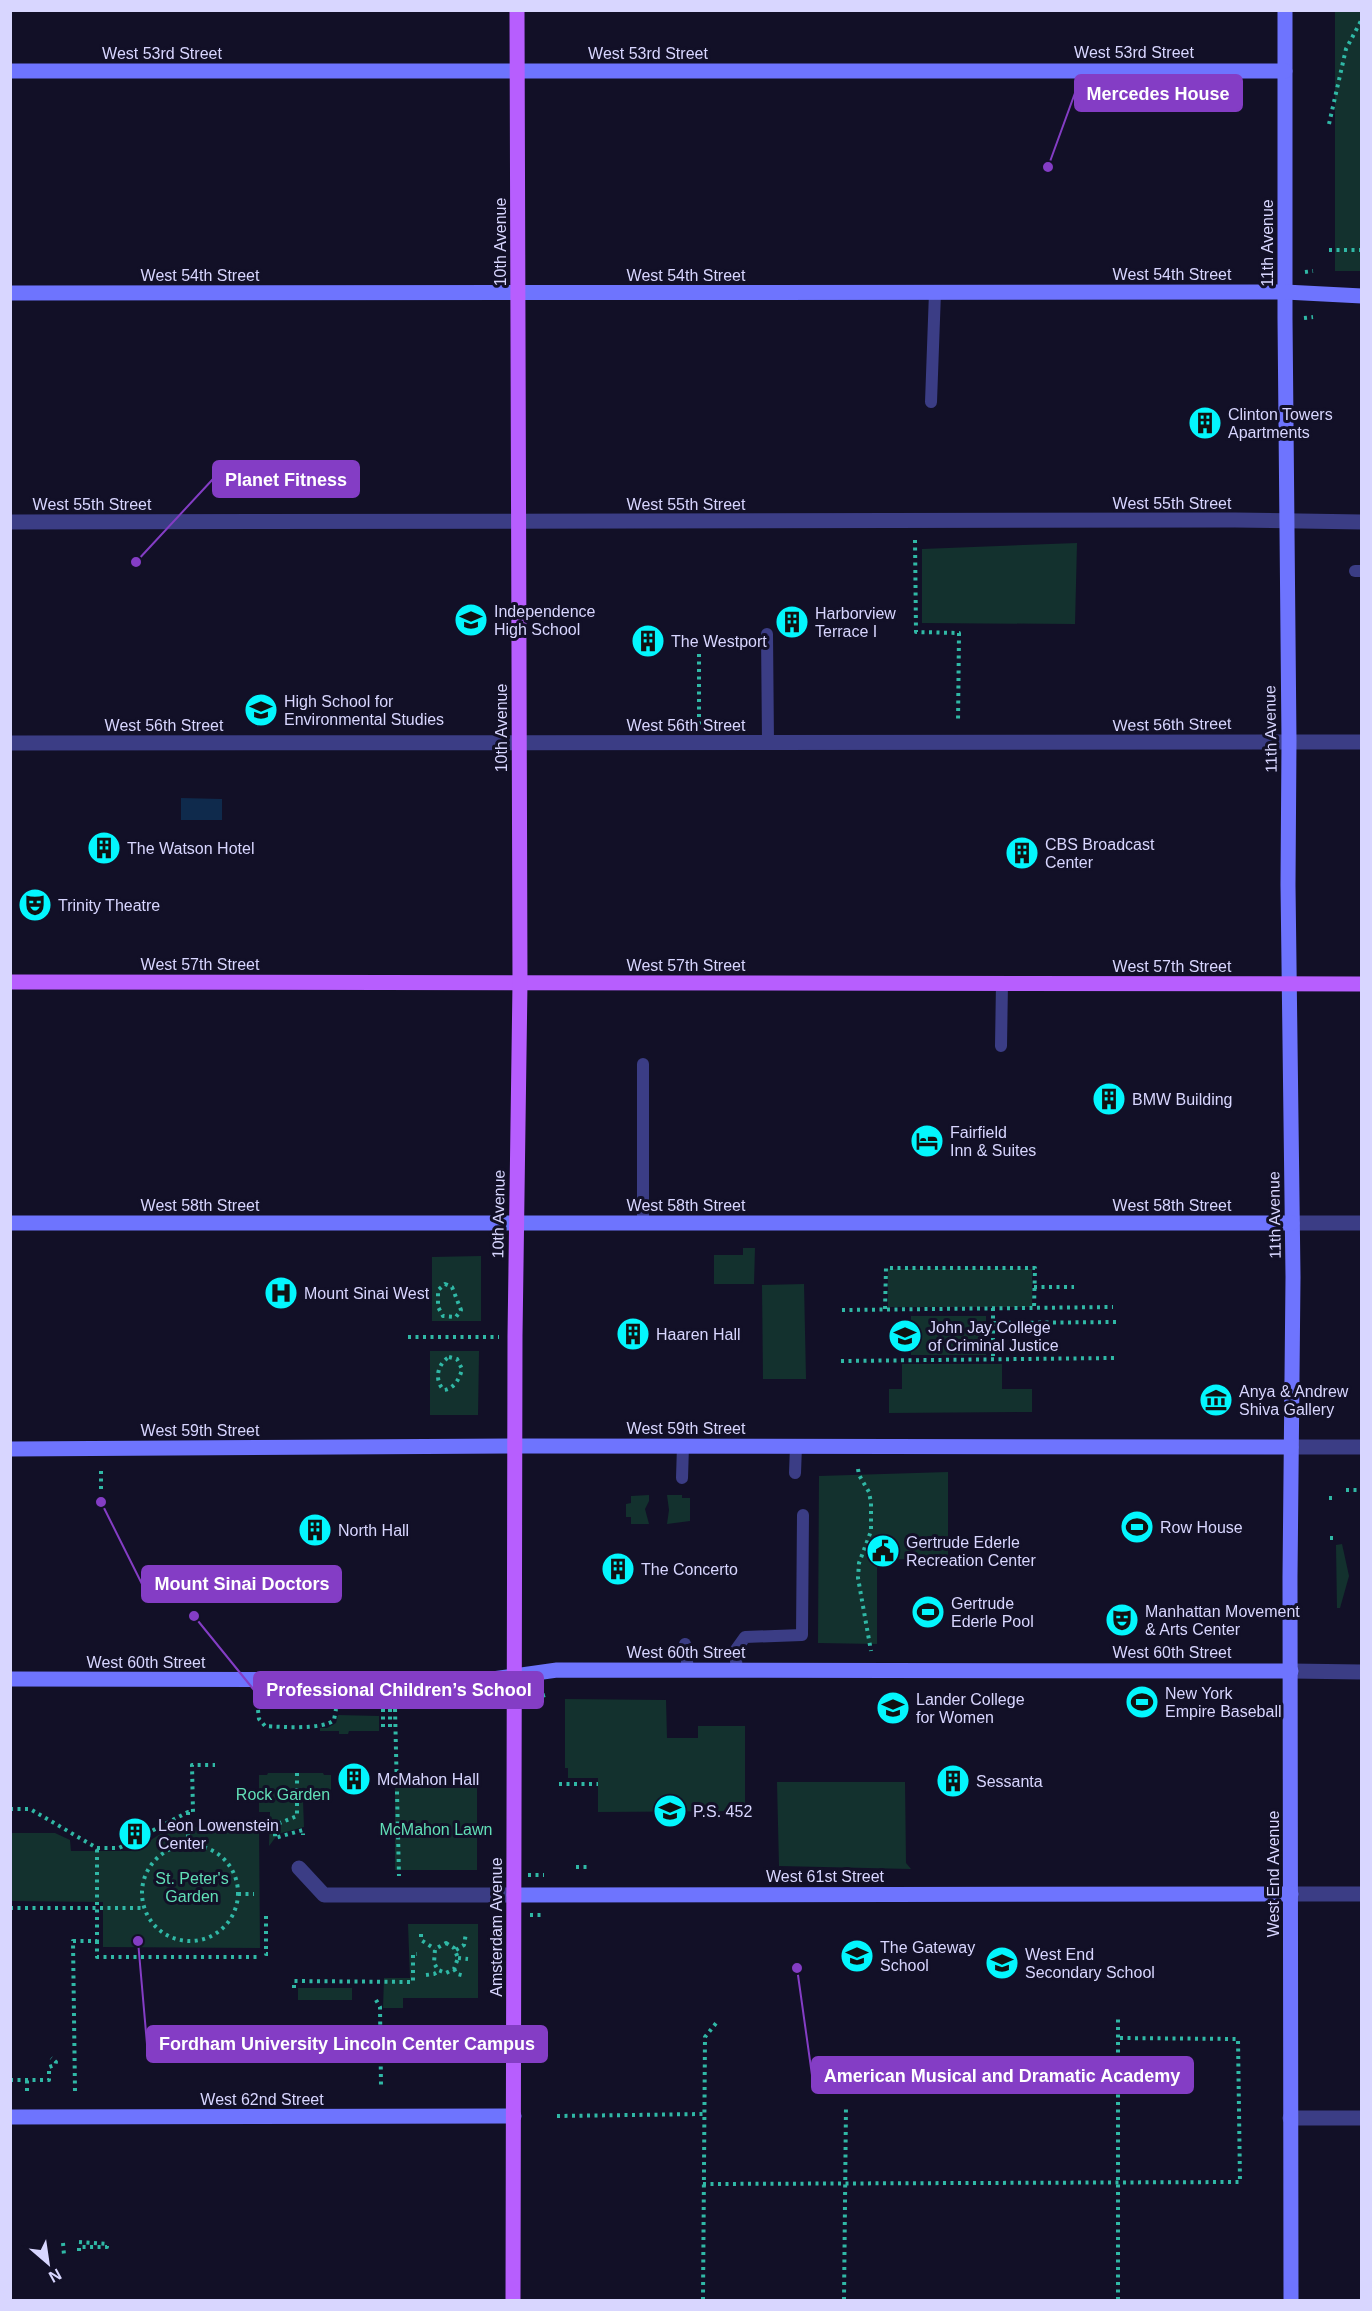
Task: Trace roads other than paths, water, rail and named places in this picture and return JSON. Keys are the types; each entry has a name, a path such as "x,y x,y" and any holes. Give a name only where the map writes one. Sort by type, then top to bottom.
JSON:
{"main road":[{"name":"10th Avenue","path":"514,1446 520,983 517,10"},
{"name":"West 57th Street","path":"10,982 1362,984"},
{"name":"Amsterdam Avenue","path":"513,2301 514,1446"}],"street":[{"name":"11th Avenue","path":"1285,10 1288,885 1293,1328 1291,1447"},
{"name":"West 53rd Street","path":"10,71 1285,71"},
{"name":"West 54th Street","path":"10,293 1285,292 1362,296"},
{"name":"West 55th Street","path":"10,522 1362,522"},
{"name":"West 56th Street","path":"10,743 1362,742"},
{"name":"West 58th Street","path":"10,1222 1362,1223"},
{"name":"West 59th Street","path":"10,1449 514,1446 1362,1447"},
{"name":"West End Avenue","path":"1291,1447 1291,2301"},
{"name":"West 60th Street","path":"10,1679 485,1680 557,1670 1362,1672"},
{"name":"West 61st Street","path":"299,1868 324,1895 1362,1894"},
{"name":"West 62nd Street","path":"10,2117 514,2116"},
{"path":"1290,2118 1362,2118"}],"lane":[{"path":"932,402 935,292"},
{"path":"766,634 768,743"},
{"path":"1001,1046 1002,983"},
{"path":"643,1064 643,1223"},
{"path":"681,1478 683,1446"},
{"path":"795,1473 796,1446"},
{"path":"737,1670 735,1652 746,1637 802,1635 803,1515"},
{"path":"685,1644 688,1670"}],"water":[{"path":"181,798 222,799 222,820 181,820"}],"place":[{"name":"Mercedes House","path":"1048,167"},
{"name":"Clinton Towers Apartments","path":"1205,423"},
{"name":"Planet Fitness","path":"136,562"},
{"name":"Independence High School","path":"471,620"},
{"name":"Harborview Terrace I","path":"792,622"},
{"name":"The Westport","path":"648,641"},
{"name":"High School for Environmental Studies","path":"261,710"},
{"name":"The Watson Hotel","path":"104,848"},
{"name":"CBS Broadcast Center","path":"1022,853"},
{"name":"Trinity Theatre","path":"35,905"},
{"name":"BMW Building","path":"1109,1099"},
{"name":"Fairfield Inn & Suites","path":"927,1141"},
{"name":"Mount Sinai West","path":"281,1293"},
{"name":"Haaren Hall","path":"633,1334"},
{"name":"John Jay College of Criminal Justice","path":"905,1336"},
{"name":"Anya & Andrew Shiva Gallery","path":"1216,1400"},
{"name":"Mount Sinai Doctors","path":"101,1502"},
{"name":"Row House","path":"1137,1527"},
{"name":"North Hall","path":"315,1530"},
{"name":"Gertrude Ederle Recreation Center","path":"883,1551"},
{"name":"The Concerto","path":"618,1569"},
{"name":"Gertrude Ederle Pool","path":"928,1612"},
{"name":"Professional Children’s School","path":"194,1616"},
{"name":"Manhattan Movement & Arts Center","path":"1122,1620"},
{"name":"New York Empire Baseball","path":"1142,1702"},
{"name":"Lander College for Women","path":"893,1708"},
{"name":"McMahon Hall","path":"354,1779"},
{"name":"Sessanta","path":"953,1781"},
{"name":"P.S. 452","path":"670,1811"},
{"name":"Leon Lowenstein Center","path":"135,1834"},
{"name":"Fordham University Lincoln Center Campus","path":"138,1941"},
{"name":"The Gateway School","path":"857,1956"},
{"name":"West End Secondary School","path":"1002,1963"},
{"name":"American Musical and Dramatic Academy","path":"797,1968"}],"park label":[{"name":"Rock Garden","path":"283,1794"},
{"name":"McMahon Lawn","path":"436,1829"},
{"name":"St. Peter's Garden","path":"192,1887"}]}
